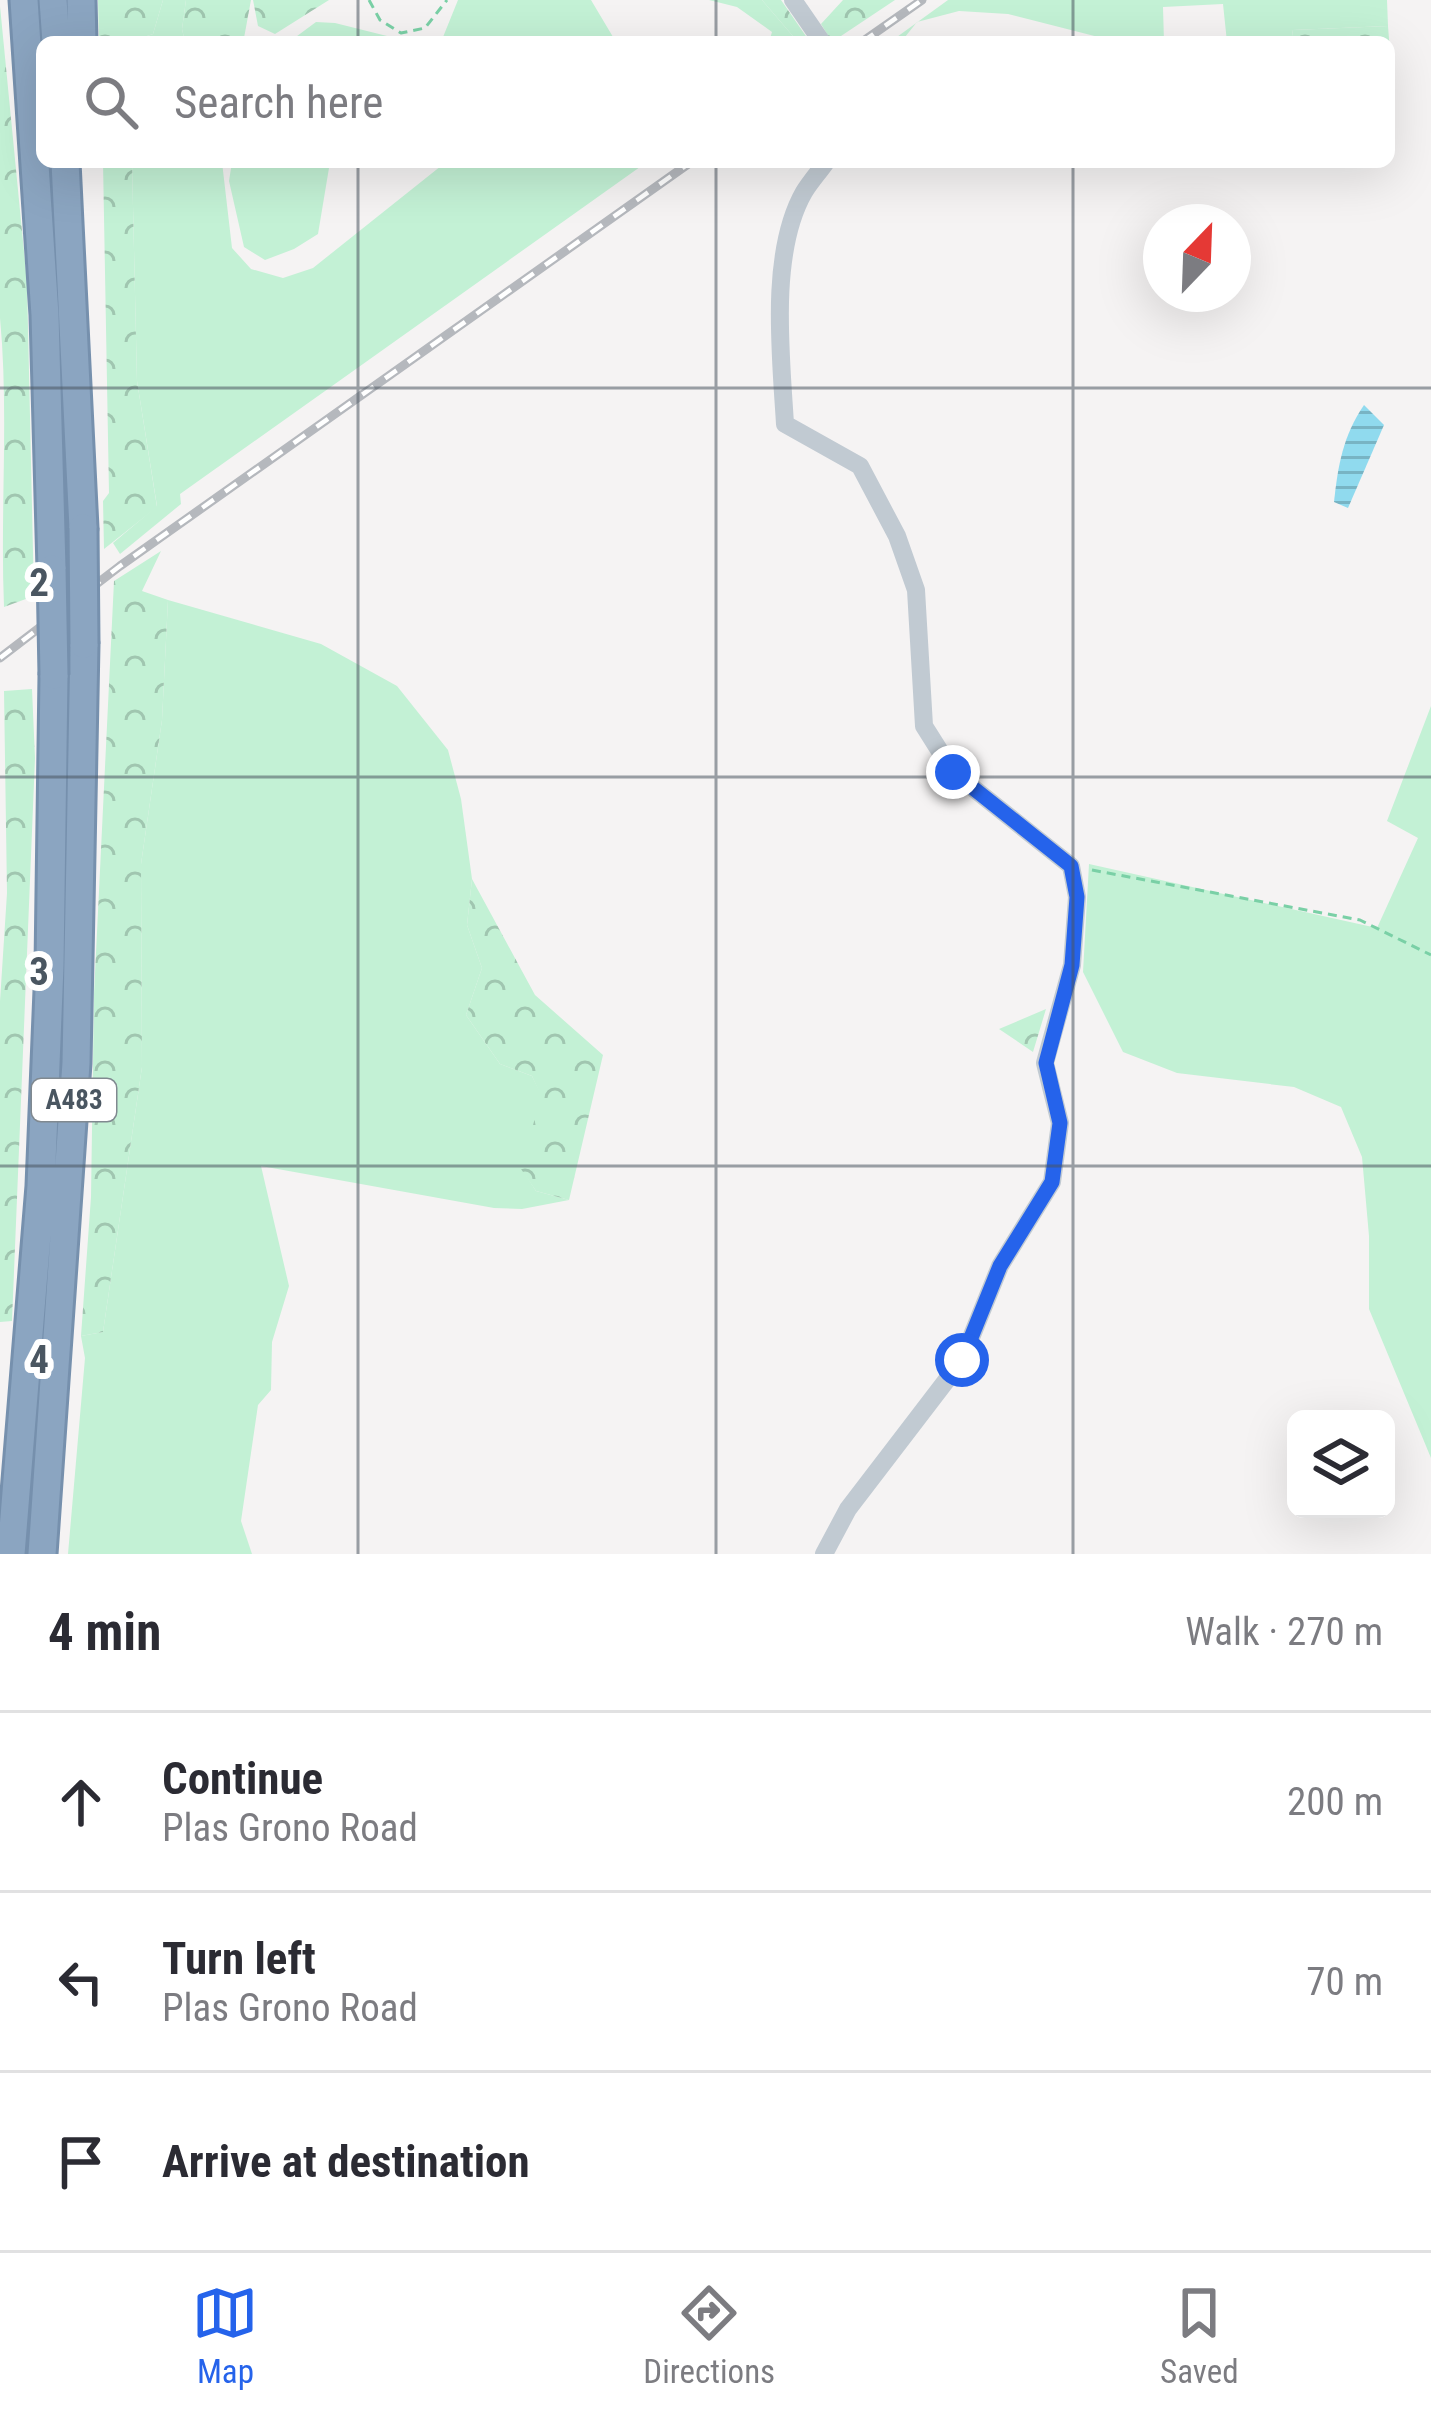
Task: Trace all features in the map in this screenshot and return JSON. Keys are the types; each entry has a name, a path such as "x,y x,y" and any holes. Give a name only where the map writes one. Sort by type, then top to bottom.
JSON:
{"highway":[{"path":"13,0 35,138"},
{"name":"A483","path":"24,0 36,163"},
{"path":"53,0 56,36"},
{"path":"81,0 82,36"},
{"name":"A483","path":"11,1554 41,1186 50,966 54,675 36,168"},
{"name":"A483","path":"42,1554 76,1063 84,644 79,411 65,168"},
{"path":"79,411 86,260 84,168"}],"street":[{"path":"793,0 818,36"},
{"path":"822,168 802,194 786,244 780,333 785,424 860,466 897,536 916,590 924,726 953,772 1071,866 1077,897 1072,965 1046,1063 1060,1123 1052,1182 1000,1266 962,1360 848,1509 824,1554"}],"path":[{"path":"369,0 380,20 401,33 425,28 447,0"},
{"path":"1071,866 1360,920 1431,955"}],"green space":[{"path":"98,0 163,0 153,34 99,36"},
{"path":"163,0 186,0 184,36 147,36 153,34"},
{"path":"186,0 251,0 244,36 184,36"},
{"path":"253,0 329,0 275,34 258,26"},
{"path":"458,0 591,0 612,36 443,36"},
{"path":"709,0 762,0 793,36 771,36 772,32 737,7"},
{"path":"762,0 781,0 806,36 793,36"},
{"path":"843,0 895,0 841,36 828,36 821,24"},
{"path":"948,0 1387,0 1388,26 1293,30 1292,36 1226,36 1223,4 1163,7 1164,36 1094,36 1008,14 959,11 918,22"},
{"path":"0,6 27,282 34,596 4,607 0,318"},
{"path":"316,22 387,36 297,36"},
{"path":"1388,26 1389,36 1292,36 1293,30"},
{"path":"103,168 132,168 137,381 157,507 104,549 103,501 109,493"},
{"path":"132,168 223,168 232,248 251,269 283,278 313,268 438,168 639,168 180,494 181,504 120,554 113,543 157,506 137,381"},
{"path":"231,168 329,168 318,234 265,260 244,247 229,181"},
{"path":"161,551 142,591 168,600 162,720 141,864 142,1067 103,1332 81,1336 91,1197 94,994 114,581"},
{"path":"168,600 321,644 397,686 448,750 461,799 472,879 467,925 482,968 466,1015 500,1064 532,1076 542,1096 522,1169 536,1191 569,1200 522,1209 494,1208 261,1166 289,1286 272,1342 271,1390 258,1405 241,1521 252,1554 68,1554 85,1358 81,1336 103,1332 142,1067 141,864 162,720"},
{"path":"32,689 35,758 12,1321 0,1322 0,1001 7,893 4,691"},
{"path":"1431,706 1431,1458 1369,1309 1362,1157 1341,1107 1294,1087 1177,1073 1123,1052 1083,972 1089,864 1377,928 1418,838 1387,821"},
{"path":"472,879 535,995 603,1055 569,1200 536,1191 521,1169 541,1096 532,1076 500,1064 466,1015 482,968 467,925"},
{"path":"1046,1009 1033,1052 999,1029"}],"water":[{"path":"1364,405 1384,425 1348,508 1334,502 1337,476 1346,440"}],"railway":[{"path":"871,36 922,0"},
{"path":"0,658 120,566 683,168"}],"route":[{"path":"953,772 1071,866 1077,897 1072,965 1046,1063 1060,1123 1052,1182 1000,1266 962,1360"}]}
